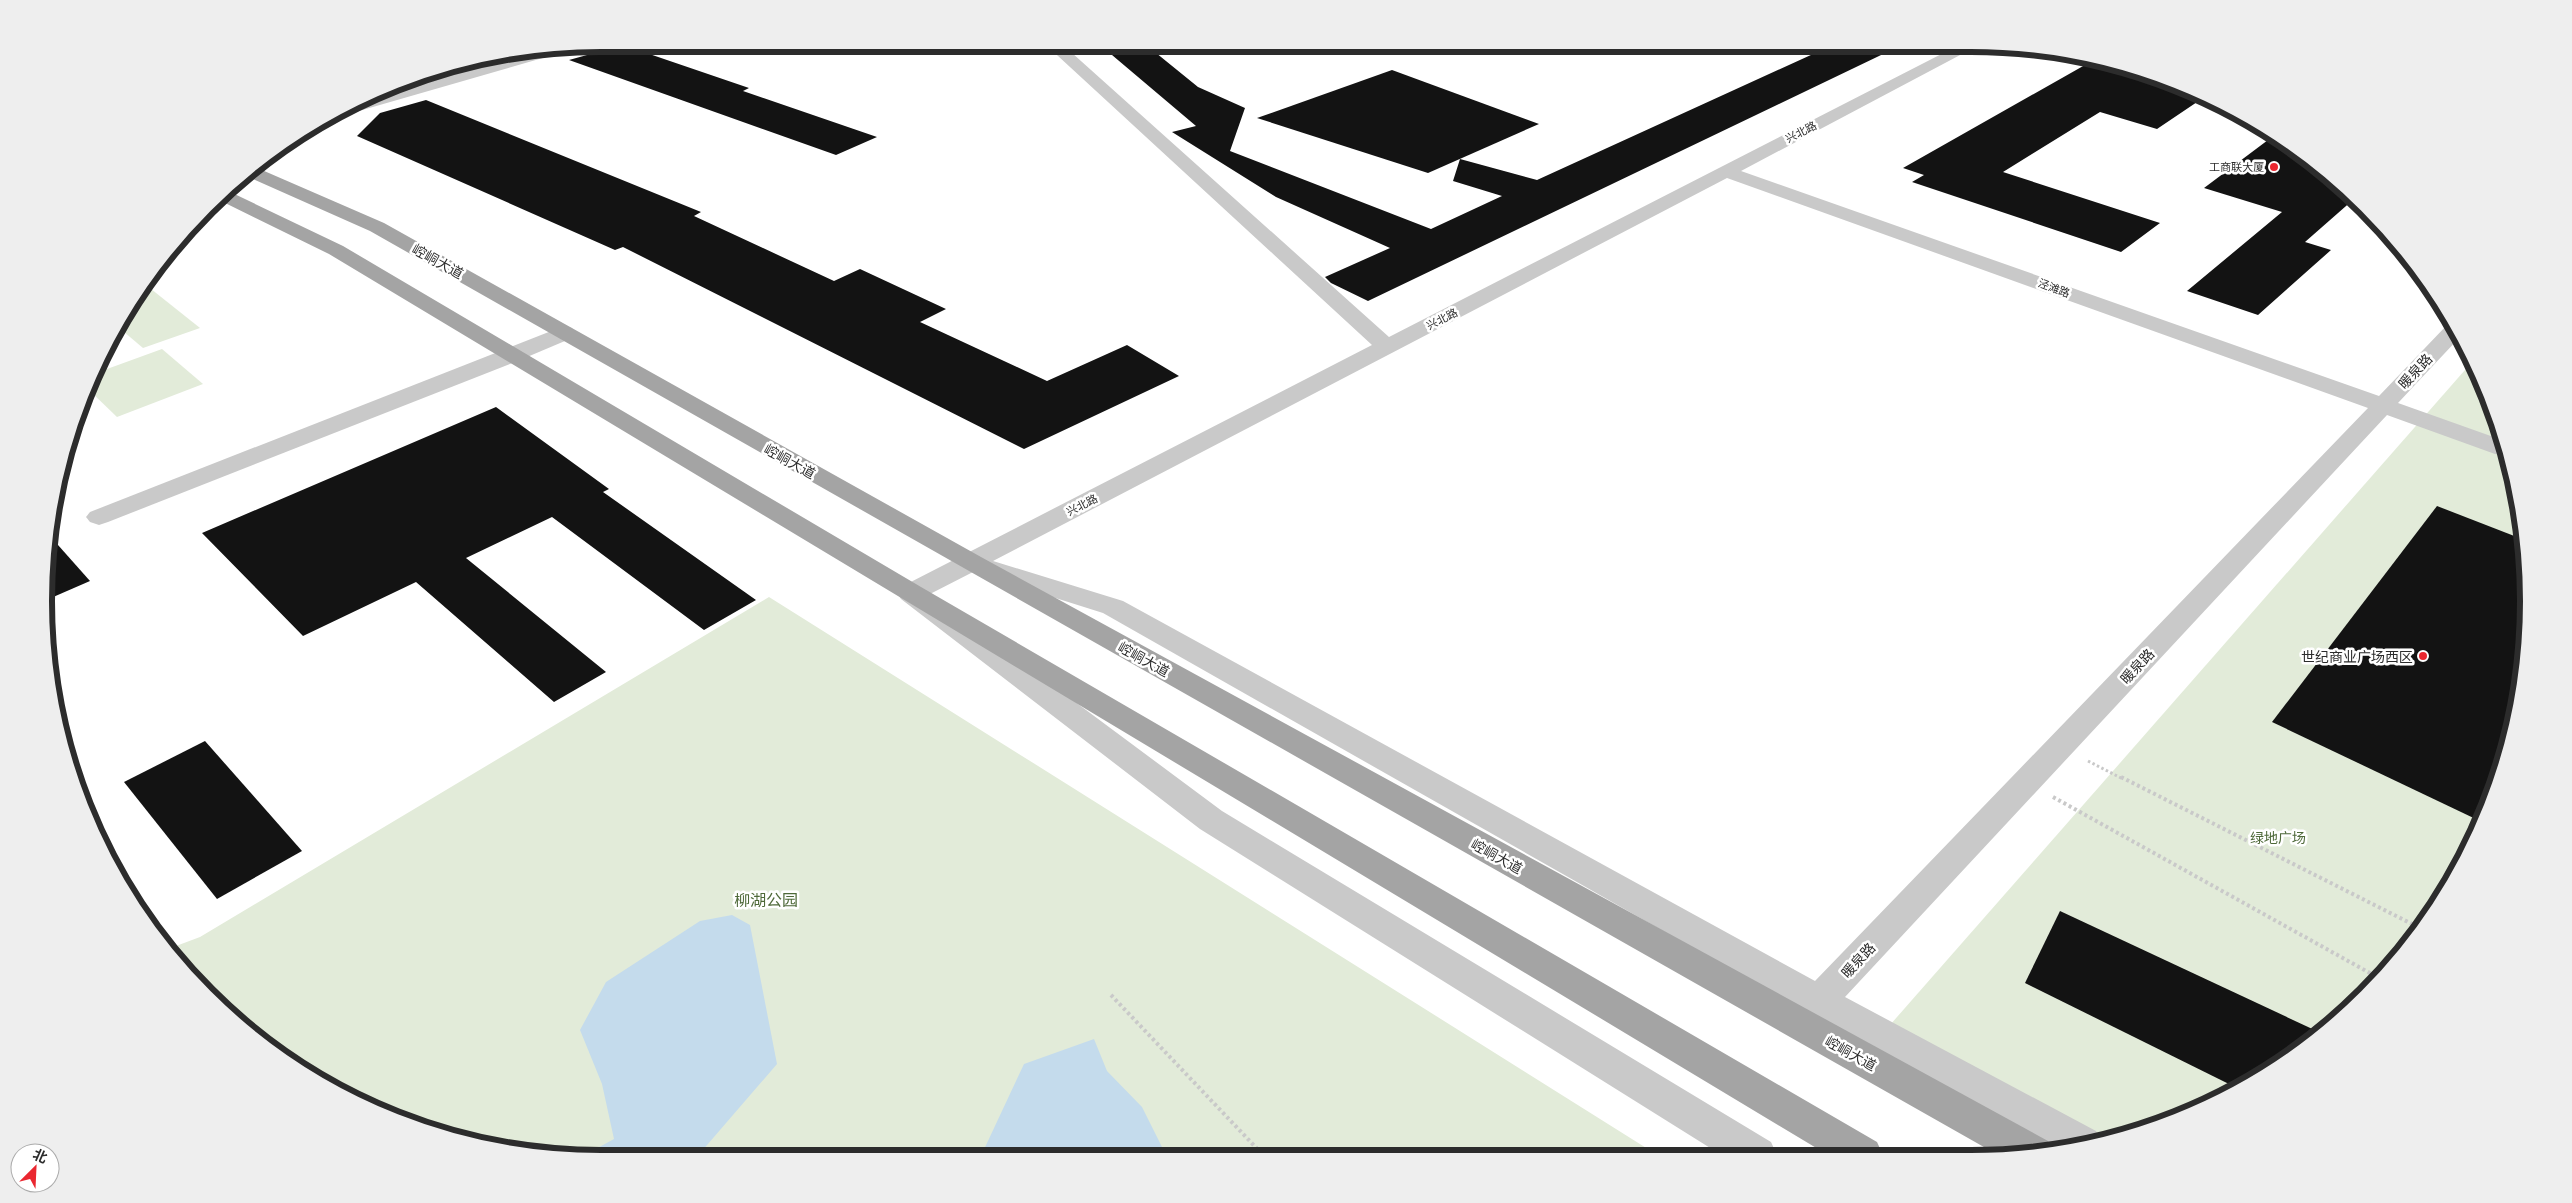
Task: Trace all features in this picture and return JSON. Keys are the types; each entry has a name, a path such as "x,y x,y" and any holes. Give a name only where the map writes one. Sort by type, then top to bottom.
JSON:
{"main road":[{"name":"崆峒大道","path":"257,174 377,227 972,563 2023,1148"},
{"path":"230,198 336,250 911,594 1854,1150"}],"street":[{"path":"1062,52 1387,347"},
{"name":"兴北路","path":"911,594 1956,52"},
{"path":"379,100 530,57"},
{"name":"泾滩路","path":"1725,171 2497,446"},
{"path":"99,518 564,333"},
{"name":"暖泉路","path":"1819,1001 2450,335"},
{"path":"972,563 1113,607 1819,1001 2075,1140"},
{"path":"911,594 1211,820 1749,1150"}],"path":[{"path":"2060,747 2414,925"},
{"path":"2026,782 2374,974"},
{"path":"1111,995 1259,1150"}],"green space":[{"path":"150,289 200,328 143,348 124,332"},
{"path":"162,349 203,384 117,417 93,394 104,370"},
{"name":"绿地广场","path":"2467,368 2478,391 2501,459 2515,530 2520,602 2515,673 2501,744 2478,812 2446,876 2427,907 2383,963 2359,990 2305,1037 2245,1077 2181,1109 2097,1136 1890,1025"},
{"name":"柳湖公园","path":"769,597 1649,1150 602,1150 530,1146 459,1132 391,1109 327,1077 296,1058 267,1037 213,990 175,946 200,937"}],"water":[{"path":"732,915 750,925 777,1064 703,1150 594,1150 614,1139 602,1084 580,1030 606,982 700,921"},
{"path":"1094,1039 1107,1071 1142,1107 1164,1150 984,1150 1024,1064"}],"building":[{"path":"597,52 644,52 749,88 743,91 877,137 836,155 569,60"},
{"path":"1108,52 1155,52 1198,87 1245,108 1230,151 1431,229 1502,196 1453,181 1460,159 1537,180 1817,52 1887,52 1368,301 1331,283 1325,277 1390,248 1276,197 1172,132 1196,126"},
{"path":"2085,65 2147,82 2197,102 2157,129 2100,112 2003,172 2160,223 2121,252 1912,182 1924,175 1903,168"},
{"path":"1392,70 1539,124 1428,173 1257,118"},
{"path":"426,100 701,212 694,216 834,281 860,269 946,309 920,322 1047,381 1127,345 1179,376 1024,449 623,247 615,250 357,136 380,113"},
{"path":"2268,140 2305,166 2349,204 2305,242 2331,250 2258,315 2187,291 2282,212 2204,188"},
{"path":"496,407 609,489 603,492 756,600 704,630 552,517 466,558 606,672 554,702 416,582 303,636 202,533"},
{"name":"世纪商业广场西区","path":"2437,506 2516,536 2520,602 2515,673 2501,744 2475,819 2272,722"},
{"path":"56,543 90,581 52,597"},
{"path":"205,741 302,851 217,899 124,782"},
{"path":"2060,911 2314,1030 2276,1058 2230,1085 2025,983"}],"place":[{"name":"工商联大厦","path":"2274,167"},
{"name":"世纪商业广场西区","path":"2423,656"}]}
